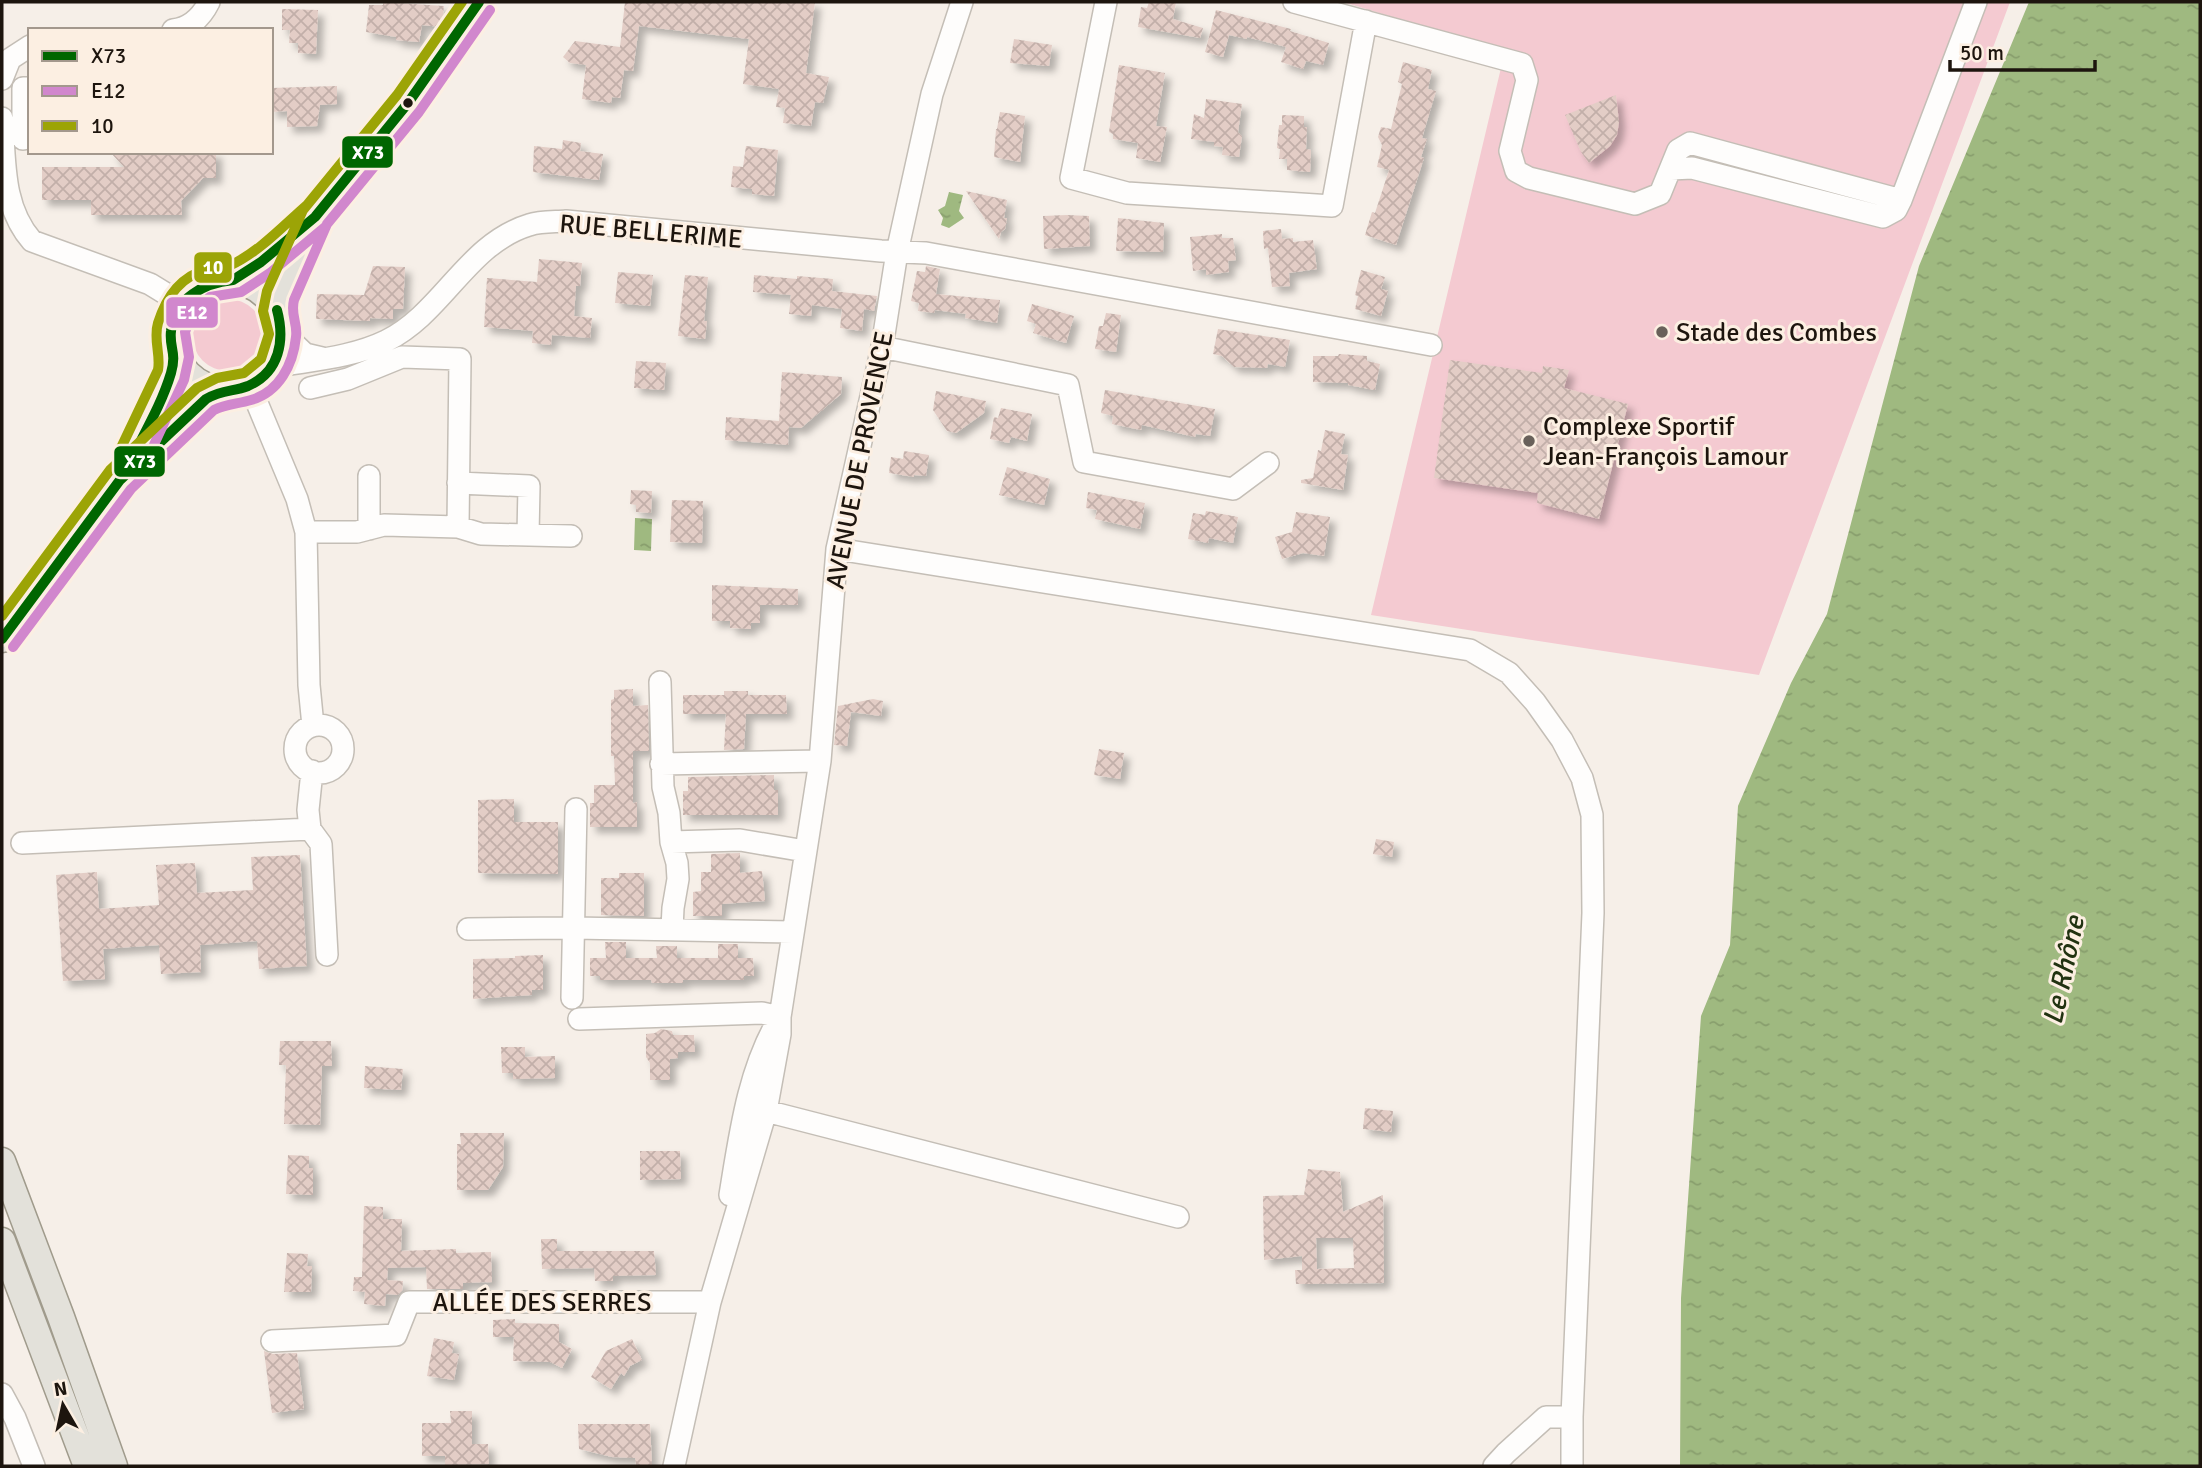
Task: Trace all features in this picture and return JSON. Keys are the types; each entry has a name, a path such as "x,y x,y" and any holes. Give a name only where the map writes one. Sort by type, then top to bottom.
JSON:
{"main road":[{"path":"233,280 315,217 408,103 479,2"},
{"path":"280,322 259,289 233,280 218,280 191,292 181,303 171,329 175,357 183,370 194,380 221,391 250,386 273,367 281,351 280,322 284,287 315,217"},
{"path":"120,480 166,388 175,357"},
{"path":"2,639 120,480 194,409 221,391"},
{"path":"2,1161 114,1466"},
{"path":"2,1241 87,1466"}],"street":[{"path":"183,28 196,21 209,2"},
{"name":"AVENUE DE PROVENCE","path":"725,1252 766,1111 780,1034 781,1012 820,761 837,549 882,348 897,252 932,94 962,2"},
{"path":"1106,2 1071,178 1127,193 1332,206 1366,22"},
{"path":"1294,2 1522,64 1527,80 1510,151 1516,172 1529,178 1635,204 1660,194 1678,150 1690,144 1901,200 1976,2"},
{"path":"2,79 10,59 28,47"},
{"path":"28,88 23,88 6,185 20,228 32,241 150,284 181,303"},
{"name":"RUE BELLERIME","path":"273,367 351,355 387,341 418,320 449,290 470,262 504,236 531,224 566,220 926,253 1431,345"},
{"path":"280,322 305,354 324,359"},
{"path":"882,348 1068,385 1084,462 1233,489 1268,463"},
{"path":"310,388 348,379 402,357 460,359 458,527"},
{"path":"250,386 296,499 306,532 313,726"},
{"path":"369,476 369,529"},
{"path":"458,483 529,486 528,535"},
{"path":"306,532 357,532 384,525 458,527 481,534 571,536"},
{"path":"837,549 1470,650 1509,673 1535,702 1562,740 1582,778 1592,815 1593,913 1572,1466"},
{"path":"660,682 663,787 670,813 671,842 678,879 672,929"},
{"path":"313,726 329,727 341,738 343,746 339,762 334,768 319,773 312,771 299,763 295,748 300,734 313,726"},
{"path":"661,764 820,761"},
{"path":"312,771 310,829 321,844 327,955"},
{"path":"572,998 576,809"},
{"path":"22,843 310,829"},
{"path":"671,842 740,840 805,851"},
{"path":"468,929 793,932"},
{"path":"579,1019 781,1012"},
{"path":"674,1466 710,1302 725,1252 726,1216 740,1130 767,1038 781,1012"},
{"path":"766,1111 1178,1217"},
{"name":"ALLÉE DES SERRES","path":"272,1340 396,1335 409,1301 710,1302"},
{"path":"2,1394 15,1418 34,1466"},
{"path":"1494,1466 1546,1417 1572,1417"}],"shaded area":[{"name":"Stade des Combes","path":"1343,2 2010,2 1759,675 1371,615 1505,51"},
{"path":"235,299 254,309 262,321 262,349 254,361 242,369 221,371 202,361 194,349 192,328 202,309 214,301"}],"water":[{"name":"Le Rhône","path":"2029,2 2200,2 2200,1466 1680,1466 1681,1298 1701,1016 1730,945 1738,806 1791,683 1827,614 1919,266"},
{"path":"949,192 963,195 959,211 964,218 949,228 941,225 943,218 938,210 945,206"},
{"path":"635,518 652,519 651,551 634,550"}],"building":[{"path":"383,2 444,6 442,27 422,25 419,42 396,40 396,37 366,32 369,5 383,5"},
{"path":"625,2 815,2 806,73 829,77 823,103 815,102 811,126 783,123 785,108 776,107 779,89 743,84 749,39 639,26 633,71 624,70 620,98 612,97 611,103 582,99 586,65 570,63 563,57 575,41 620,47"},
{"path":"1149,2 1176,2 1173,19 1203,28 1200,38 1138,27 1141,7 1147,8"},
{"path":"282,9 318,10 316,54 298,53 298,43 289,43 290,30 282,30"},
{"path":"1216,10 1291,29 1290,31 1329,43 1323,65 1306,61 1303,69 1281,62 1286,47 1229,35 1223,57 1205,52"},
{"path":"1014,39 1052,45 1049,66 1010,63"},
{"path":"1403,62 1432,70 1428,89 1436,91 1422,138 1427,139 1421,157 1424,158 1396,245 1365,235 1389,170 1377,167 1382,145 1378,137 1381,127 1391,129 1402,84 1398,82"},
{"path":"1119,65 1165,73 1156,126 1167,127 1160,162 1136,158 1138,143 1113,139 1113,134 1109,132"},
{"path":"337,86 337,104 320,105 317,126 287,127 287,111 273,112 273,88"},
{"path":"1616,95 1619,122 1617,135 1610,146 1589,163 1581,152 1565,115"},
{"path":"1206,99 1242,104 1238,132 1242,136 1239,157 1222,155 1223,147 1214,146 1214,142 1191,139 1194,114 1204,118"},
{"path":"1000,112 1025,116 1020,162 994,157"},
{"path":"1282,115 1304,116 1304,127 1307,127 1306,149 1311,150 1310,172 1287,170 1287,159 1279,159 1280,149 1277,148"},
{"path":"563,140 581,143 580,151 603,154 599,180 533,172 534,146 562,149"},
{"path":"746,146 778,150 774,196 752,194 752,189 731,187 733,166 743,167"},
{"path":"112,154 216,154 216,178 203,178 181,201 182,215 91,215 91,200 42,200 42,167 124,167"},
{"path":"966,191 1007,200 1005,229 999,239"},
{"path":"1043,216 1089,216 1090,246 1044,249"},
{"path":"1118,218 1164,223 1163,252 1116,251"},
{"path":"1281,229 1282,239 1293,238 1293,242 1313,240 1317,269 1289,273 1290,286 1272,287 1268,248 1264,249 1263,231"},
{"path":"1222,234 1222,238 1233,238 1236,260 1228,261 1229,272 1206,275 1206,269 1193,271 1190,237"},
{"path":"539,259 582,263 580,286 576,286 574,316 592,318 590,338 552,335 551,345 532,343 533,331 484,327 487,278 537,282"},
{"path":"373,266 405,267 403,309 393,309 393,319 316,319 317,294 364,295"},
{"path":"926,266 940,269 936,294 1000,300 997,323 965,318 966,314 918,311 919,303 911,301 917,271 925,272"},
{"path":"1361,270 1385,277 1381,289 1388,291 1381,316 1355,309 1358,296 1355,295"},
{"path":"618,272 653,275 650,306 615,303"},
{"path":"685,275 708,277 705,339 678,336"},
{"path":"754,275 833,279 832,291 877,296 874,311 864,309 862,331 840,328 842,309 812,305 811,316 789,314 791,295 753,292"},
{"path":"1032,304 1074,316 1066,343 1033,333 1036,324 1027,321"},
{"path":"1106,313 1121,315 1116,352 1095,349 1099,326 1103,326"},
{"path":"1218,329 1290,340 1285,367 1268,364 1267,368 1234,367 1222,356 1213,354"},
{"path":"1313,356 1367,356 1367,361 1380,364 1375,390 1348,383 1313,382"},
{"name":"Complexe Sportif Jean-François Lamour","path":"1450,360 1542,373 1543,366 1569,370 1564,388 1628,404 1599,519 1537,503 1538,493 1434,478"},
{"path":"636,361 666,363 664,390 634,388"},
{"path":"782,372 842,377 841,394 801,428 789,427 788,445 725,440 726,417 779,421"},
{"path":"1105,390 1215,409 1210,436 1196,434 1195,437 1142,425 1141,430 1112,424 1113,416 1101,413"},
{"path":"936,391 986,401 984,413 956,433 947,431 933,410"},
{"path":"1001,408 1032,414 1027,441 1011,437 1009,443 990,439 994,417 998,418"},
{"path":"1325,430 1345,434 1341,454 1348,455 1343,490 1301,483 1301,480 1313,478"},
{"path":"904,451 929,455 926,476 889,473 891,457 903,459"},
{"path":"1007,467 1050,479 1044,505 999,495"},
{"path":"631,490 652,491 651,513 636,512 636,505 630,504"},
{"path":"1088,492 1145,503 1140,529 1095,519 1097,510 1086,508"},
{"path":"672,500 703,501 702,543 670,542"},
{"path":"1206,511 1238,517 1233,543 1209,538 1208,543 1188,539 1193,513 1205,515"},
{"path":"1296,512 1330,517 1324,556 1303,553 1282,559 1275,537 1292,532"},
{"path":"712,585 798,589 798,605 760,605 760,623 751,623 751,629 730,628 730,621 712,621"},
{"path":"633,689 633,706 648,705 649,751 633,751 633,803 637,802 637,827 590,827 590,803 594,803 594,785 615,785 614,756 611,756 611,700 614,699 614,690"},
{"path":"724,691 748,691 748,695 786,695 787,714 746,714 744,749 724,750 726,714 683,714 683,695 724,695"},
{"path":"873,699 883,701 881,716 851,712 847,746 834,745 838,706"},
{"path":"1099,749 1124,753 1120,779 1094,775"},
{"path":"774,775 774,790 778,790 778,815 683,815 683,791 688,791 688,777"},
{"path":"514,799 514,822 558,822 558,874 478,873 478,800"},
{"path":"1376,839 1394,842 1392,857 1373,854"},
{"path":"740,853 740,873 762,871 765,901 722,904 722,916 693,916 693,892 701,891 701,872 711,872 711,854"},
{"path":"300,855 307,966 259,969 257,941 200,945 201,972 161,974 159,945 103,949 105,979 63,981 56,875 97,872 99,909 159,905 156,865 195,863 197,893 253,890 251,857"},
{"path":"619,873 644,873 644,916 601,915 601,878 619,878"},
{"path":"605,942 626,942 626,958 657,958 656,946 677,946 677,958 718,958 718,944 738,944 738,958 753,958 754,976 744,976 744,980 683,980 683,983 600,980 600,976 590,976 590,958 606,958"},
{"path":"543,955 543,990 532,990 532,995 473,999 473,959"},
{"path":"661,1029 672,1031 673,1035 694,1035 695,1052 678,1052 678,1058 670,1059 670,1080 650,1080 646,1034"},
{"path":"280,1041 331,1041 332,1066 322,1066 320,1125 284,1124 286,1065 279,1065"},
{"path":"501,1047 525,1047 525,1057 555,1056 555,1078 513,1079 513,1073 502,1073"},
{"path":"365,1066 403,1069 401,1090 364,1088"},
{"path":"1365,1108 1393,1111 1391,1132 1363,1129"},
{"path":"460,1133 504,1133 503,1167 488,1190 457,1190 457,1144 461,1144"},
{"path":"640,1151 680,1151 681,1179 640,1180"},
{"path":"288,1155 309,1156 309,1168 313,1168 313,1195 286,1194"},
{"path":"1308,1169 1340,1172 1343,1212 1383,1195 1384,1283 1296,1284 1295,1270 1302,1270 1302,1256 1264,1260 1263,1196 1304,1195","holes":["1316,1238 1353,1238 1354,1268 1317,1269"]},
{"path":"364,1206 383,1207 383,1219 402,1219 401,1251 456,1249 456,1253 491,1252 492,1282 463,1283 463,1289 427,1289 426,1267 388,1268 387,1280 403,1281 402,1291 398,1295 386,1294 385,1306 364,1304 365,1292 353,1291 354,1277 362,1277"},
{"path":"541,1239 557,1239 557,1251 654,1251 656,1275 613,1276 613,1281 595,1281 594,1268 542,1269"},
{"path":"287,1253 308,1254 307,1266 312,1266 311,1292 284,1292"},
{"path":"515,1319 515,1323 559,1324 559,1342 572,1349 562,1368 550,1362 513,1361 514,1337 493,1337 493,1320"},
{"path":"434,1338 454,1342 452,1353 459,1354 454,1380 427,1376"},
{"path":"632,1339 642,1360 630,1366 624,1376 621,1373 611,1389 591,1377 606,1351"},
{"path":"264,1351 273,1354 297,1353 304,1409 272,1413"},
{"path":"450,1411 472,1411 472,1444 488,1444 489,1464 445,1465 445,1456 422,1456 422,1423 451,1423"},
{"path":"578,1424 650,1424 652,1465 636,1465 635,1458 612,1457 579,1449"}],"transit line":[{"name":"10","path":"2,616 110,470 197,388 217,378 244,373 261,359 269,334 263,311 267,291 303,210 397,95 462,2"},
{"name":"X73","path":"233,280 261,262 315,217 408,103 479,2"},
{"name":"E12","path":"13,647 131,489 214,410 261,396 283,376 292,358 296,337 294,300 327,224 419,112 490,10"},
{"name":"10","path":"119,452 158,370 157,329 162,313 176,288 200,272 241,260 271,238 307,205"},
{"name":"E12","path":"145,464 184,380 189,357 185,332 193,310 210,297 241,292 270,273 325,227"},
{"name":"X73","path":"132,458 171,373 171,331 178,310 184,301 201,289 233,280"},
{"name":"X73","path":"2,639 120,480 206,399 248,386 267,372 278,354 280,344 277,310"}],"place":[{"name":"Stade des Combes","path":"1662,332"},
{"name":"Complexe Sportif Jean-François Lamour","path":"1529,441"}]}
